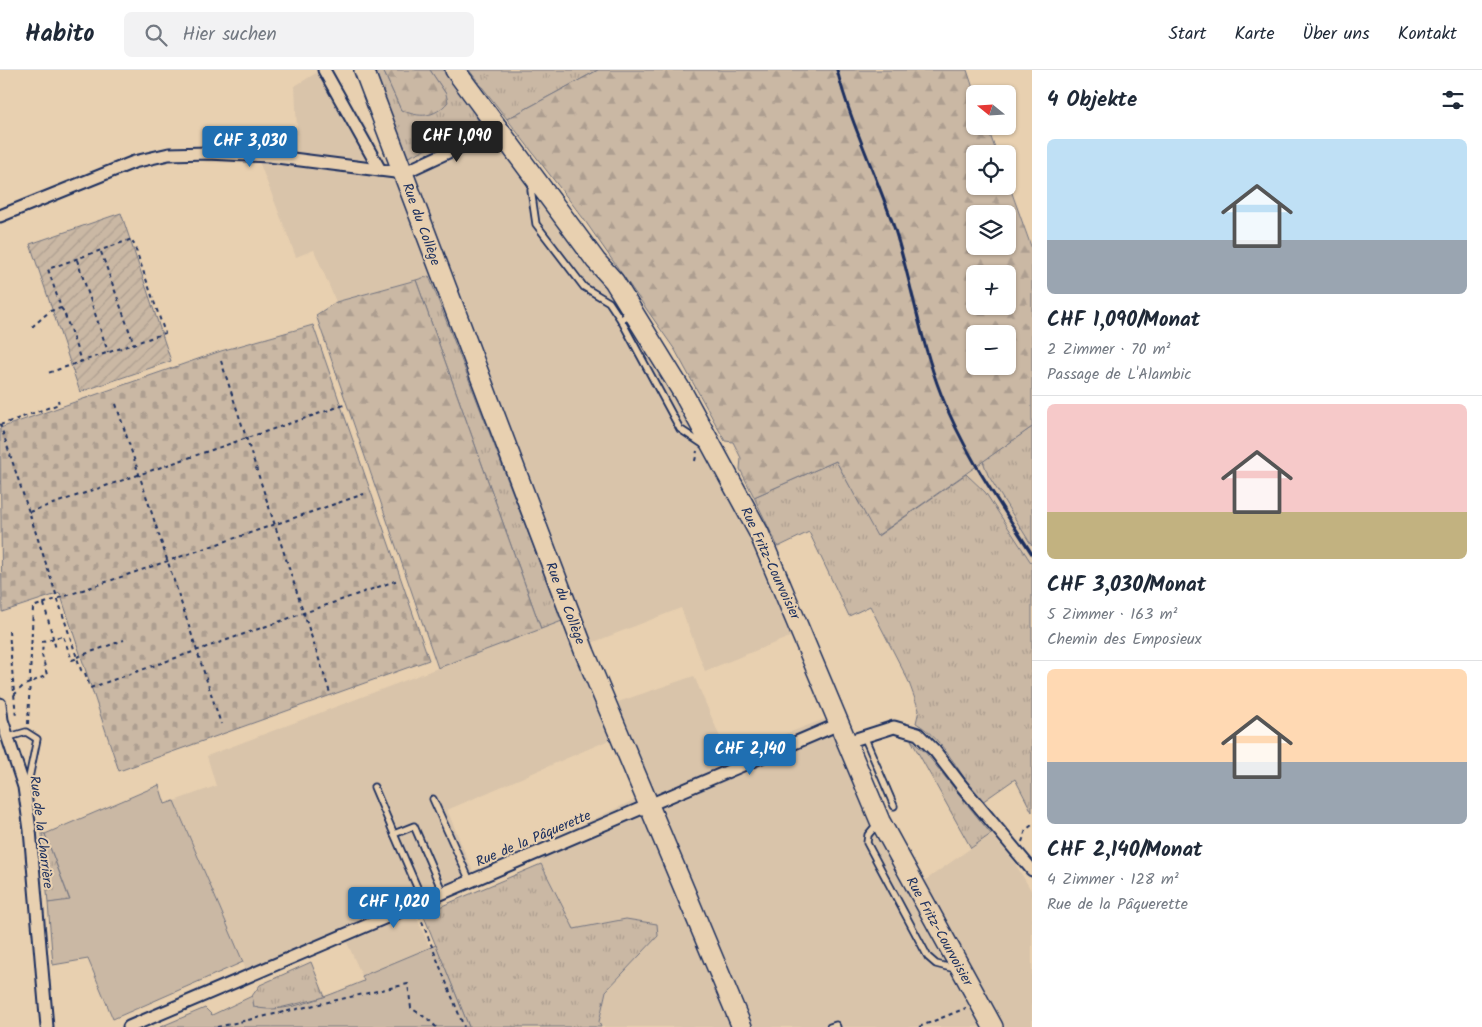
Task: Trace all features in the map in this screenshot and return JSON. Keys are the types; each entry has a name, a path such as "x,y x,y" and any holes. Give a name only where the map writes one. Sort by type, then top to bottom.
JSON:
{"main road":[{"name":"Rue du Collège","path":"364,70 585,653 742,1027"},
{"name":"Rue Fritz-Courvoisier","path":"455,70 596,261 614,281 626,316 717,452 759,533 839,724 855,739 880,821 994,1027"}],"street":[{"path":"324,70 380,170"},
{"path":"0,216 115,169 169,154 250,154 309,159 403,173 498,129"},
{"name":"Rue de la Charrière","path":"0,704 2,720 24,787 30,830 47,1027"},
{"name":"Rue de la Pâquerette","path":"129,1027 839,724"},
{"path":"855,739 894,727 918,734 935,751 1032,870"}],"lane":[{"path":"535,176 532,190 536,224 584,287 609,302 626,316"},
{"path":"9,737 26,732 37,739 29,778 24,787"},
{"path":"855,739 894,806"},
{"path":"374,787 394,834 419,904"},
{"path":"433,799 470,881"},
{"path":"394,834 414,826 443,893"},
{"path":"830,1027 836,1025 837,1027"}],"path":[{"path":"48,373 81,362 108,352 134,344 164,333 132,240 48,269 81,362"},
{"path":"101,251 134,344"},
{"path":"77,259 108,352"},
{"path":"32,327 50,312 61,308"},
{"path":"221,361 330,693"},
{"path":"58,400 59,404 0,424 77,657 90,688 398,580"},
{"path":"116,404 220,724"},
{"path":"29,512 344,406"},
{"path":"28,724 34,607 364,494"},
{"path":"44,604 56,649"},
{"path":"9,631 16,718"},
{"path":"14,695 30,683 47,675 42,655 43,641 63,636 72,660 124,640"},
{"path":"1022,841 1026,830 1032,825"},
{"path":"419,904 464,1027"},
{"path":"217,1027 408,984 411,1008 436,1027"},
{"path":"919,1027 980,1002"}],"shaded area":[{"path":"321,70 332,70 389,166 484,123 619,300 698,435 749,538 762,555 797,634 705,671 681,608 589,644 615,703 694,676 728,756 830,717 910,891 991,834 1012,858 1032,892 1032,1027 601,1027 599,1022 606,991 658,936 626,919 574,929 533,848 636,799 609,740 447,810 473,872 409,900 430,948 362,976 341,929 246,970 174,801 216,786 207,756 561,621 429,276 336,302 314,250 296,257 255,151 298,153 295,86"},
{"path":"983,461 988,476 1032,546 1032,564 985,492 966,474"}],"green space":[{"path":"371,70 383,70 401,110 446,94 430,70 443,70 471,104 475,111 478,126 404,159"},
{"path":"383,70 430,70 446,94 448,102 432,114 421,115 401,110"},
{"path":"469,70 598,70 507,119"},
{"path":"598,70 967,70 972,85 966,85 966,135 990,135 994,145 966,145 966,195 1013,195 1032,249 1032,427 877,536 836,461 754,497 740,469 741,458 733,442 725,441 675,350 583,218 507,119"},
{"path":"121,213 171,361 80,392 30,244"},
{"path":"429,276 562,621 541,629 416,280"},
{"path":"416,280 541,629 438,668 316,315 336,302"},
{"path":"313,325 429,660 119,771 60,593 2,612 0,428 221,351"},
{"path":"1032,427 1032,546 988,475 983,461"},
{"path":"836,461 878,536 966,474 985,492 1032,564 1032,812 1015,779 982,802 944,749 926,730 916,723 919,710 908,680 870,606 849,616 809,532 778,547 754,497"},
{"path":"911,740 925,752 991,834 971,848"},
{"path":"159,785 165,804 174,801 243,962 113,1019 88,959 53,965 48,903 70,900 45,834"},
{"path":"42,833 45,834 70,901 48,903"},
{"path":"541,864 574,929 626,919 657,924 658,936 606,991 599,1022 601,1027 469,1027 423,914"},
{"path":"436,945 469,1027 160,1027 205,1008 212,1015 252,996 254,1007 266,1009 295,1006 309,1002 364,981 362,976"},
{"path":"311,962 325,997 267,1011 254,1007 252,996 260,985"}],"railway":[{"path":"837,70 849,111 895,230 927,353 941,394 971,456 1032,554"}]}
